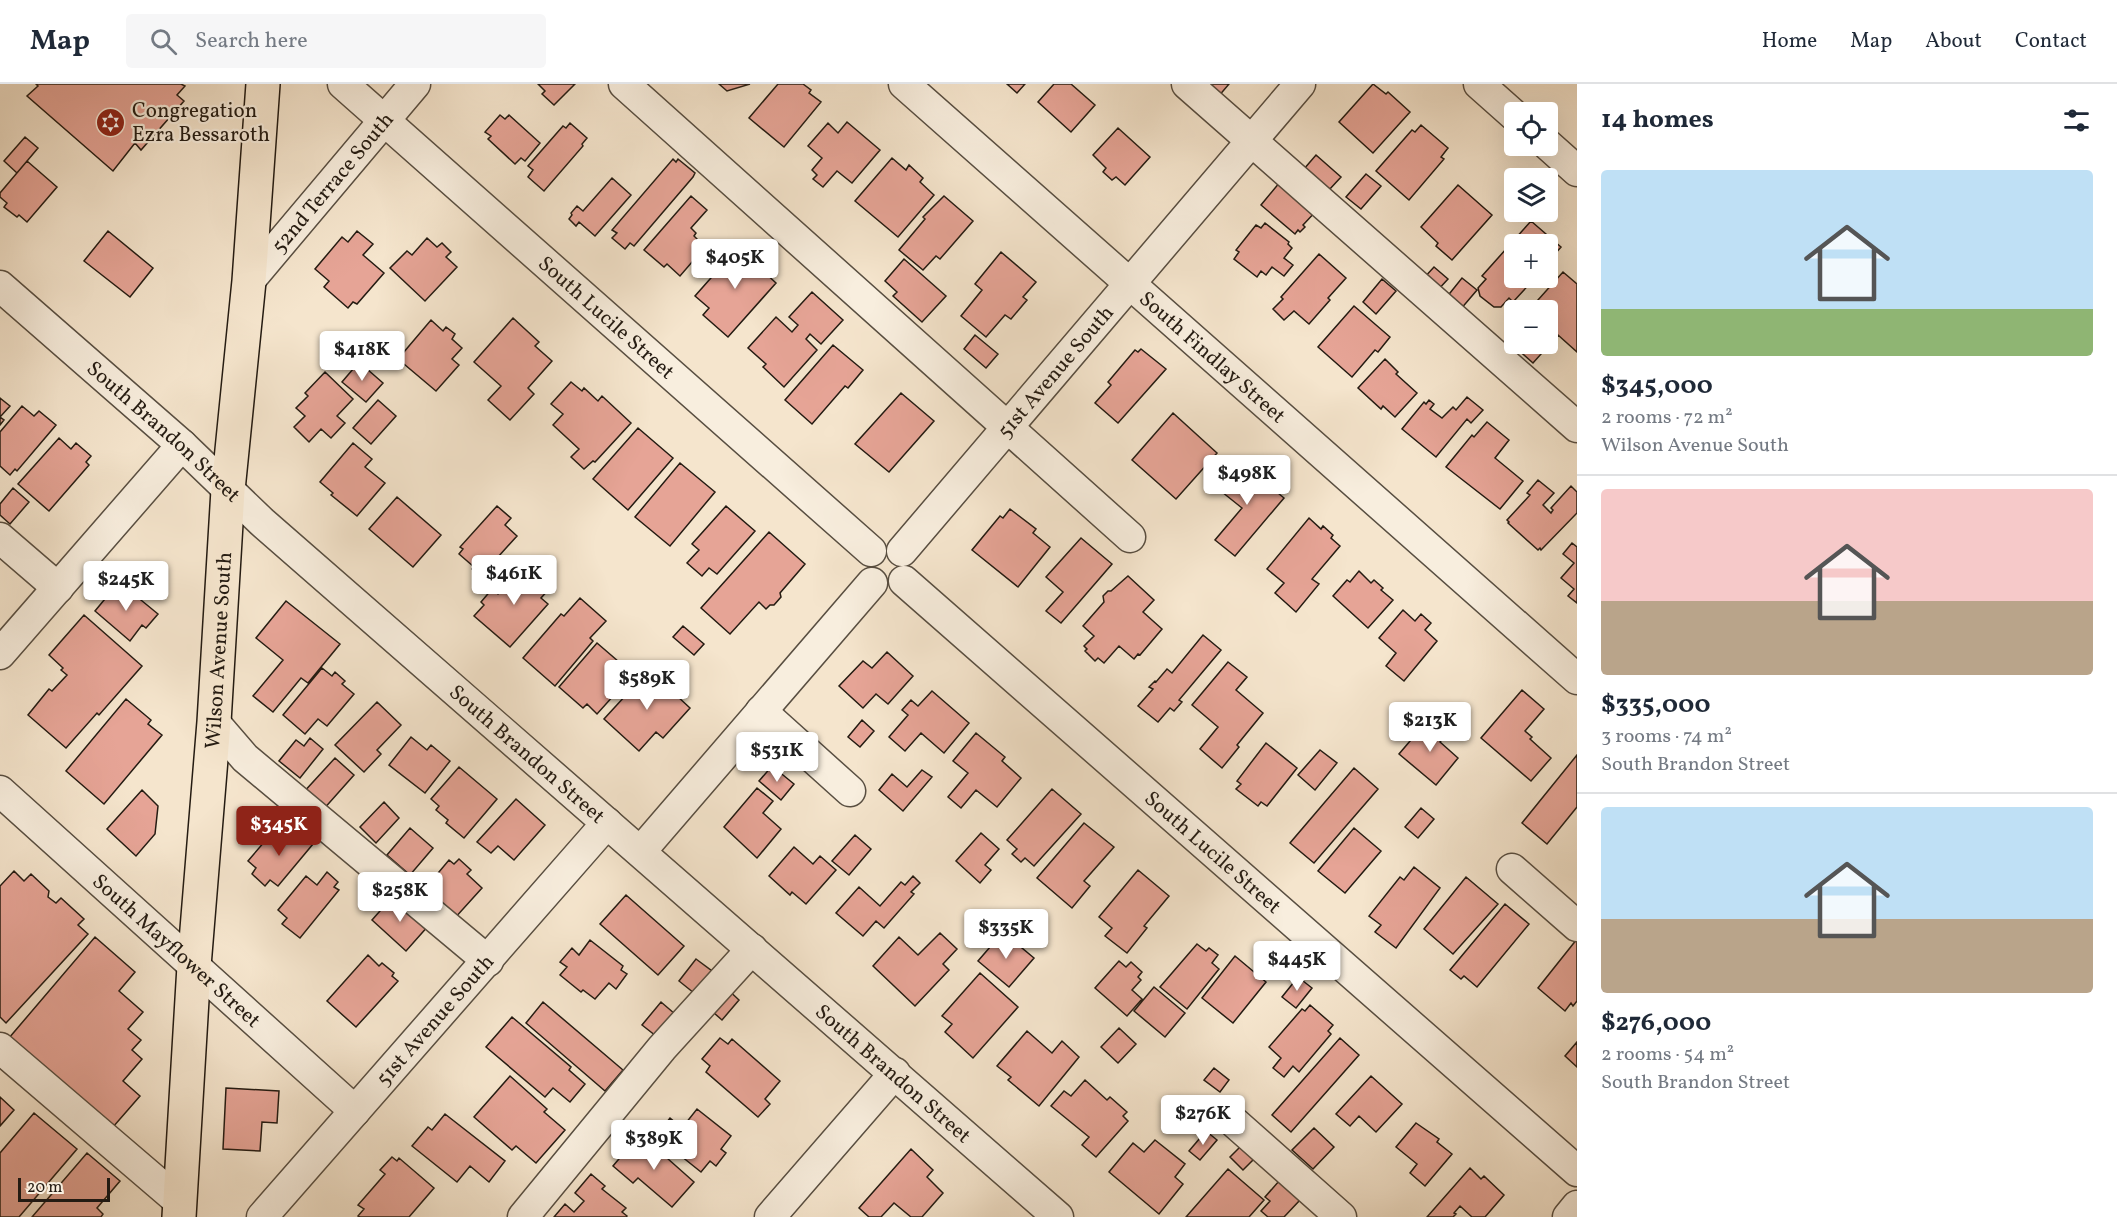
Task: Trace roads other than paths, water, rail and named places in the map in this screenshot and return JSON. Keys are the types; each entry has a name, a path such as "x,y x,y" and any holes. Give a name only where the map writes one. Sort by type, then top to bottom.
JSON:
{"main road":[{"name":"Wilson Avenue South","path":"180,1209 194,966 214,722 228,490 249,281 263,84"}],"street":[{"name":"South Lucile Street","path":"344,84 871,551"},
{"name":"52nd Terrace South","path":"249,281 415,84"},
{"path":"624,84 1131,537"},
{"name":"South Findlay Street","path":"904,84 1577,679"},
{"path":"1187,84 1577,427"},
{"name":"51st Avenue South","path":"902,551 1006,426 1300,84"},
{"path":"1479,84 1504,106"},
{"path":"1558,154 1577,171"},
{"name":"South Brandon Street","path":"0,286 182,445 228,490 1058,1217"},
{"path":"0,654 182,445"},
{"path":"0,538 58,588"},
{"path":"881,545 887,545 902,551 909,565 904,581 888,589 872,583 865,571 867,557 871,551 881,545"},
{"name":"South Lucile Street","path":"904,581 1577,1171"},
{"path":"641,851 872,583"},
{"path":"761,711 850,791"},
{"path":"214,722 245,758 488,961"},
{"name":"South Mayflower Street","path":"0,791 355,1111"},
{"name":"51st Avenue South","path":"262,1217 607,823"},
{"path":"1512,869 1577,926"},
{"path":"523,1217 662,1048 752,949"},
{"path":"0,1048 180,1209"},
{"path":"771,1217 895,1073"},
{"path":"1235,1123 1341,1217"},
{"path":"1568,1217 1577,1206"}],"place":[{"name":"Congregation Ezra Bessaroth","path":"111,122"}]}
